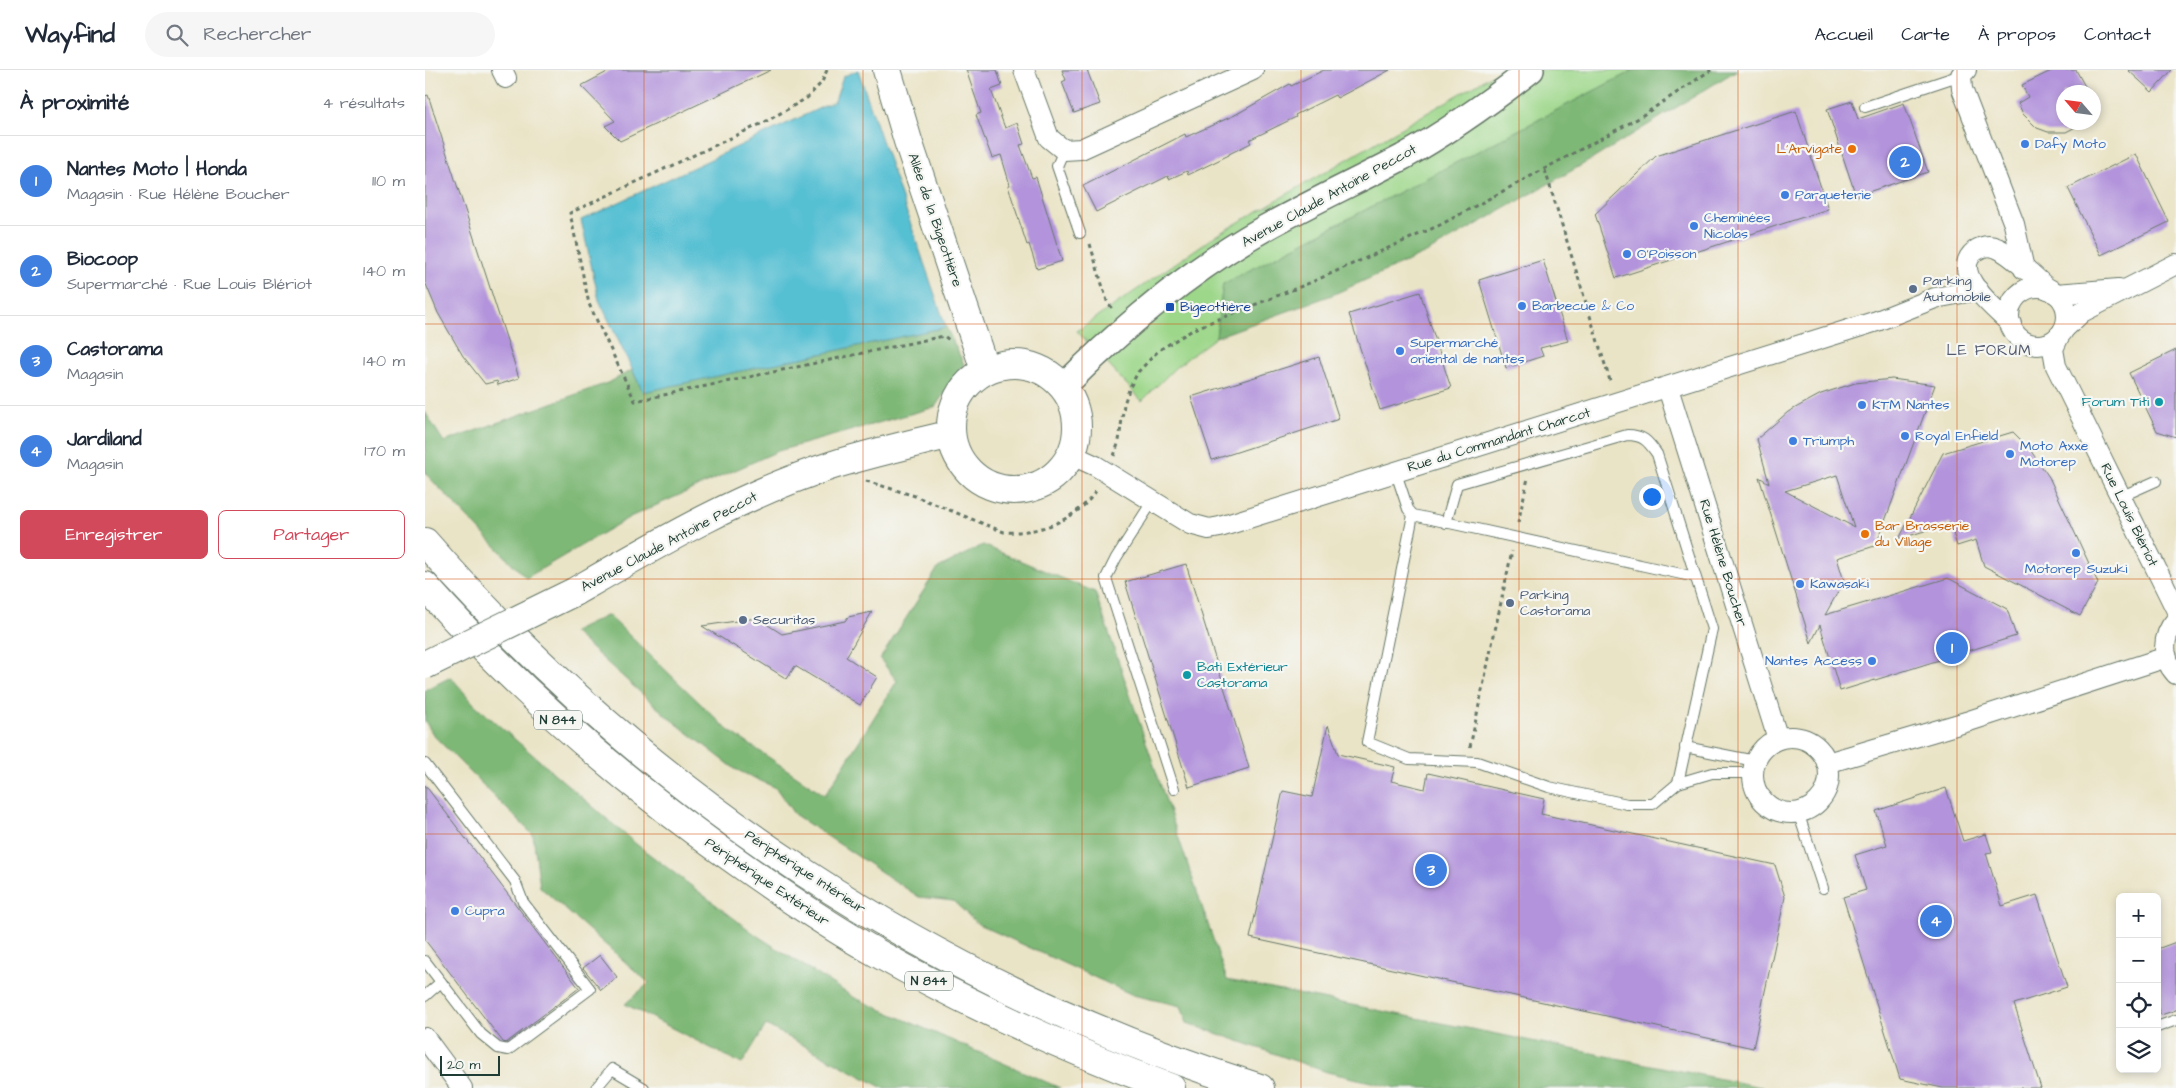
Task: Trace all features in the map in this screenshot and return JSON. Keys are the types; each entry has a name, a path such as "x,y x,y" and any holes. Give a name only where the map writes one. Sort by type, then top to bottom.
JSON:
{"main road":[{"name":"Allée de la Bigeottière","path":"887,70 908,141 985,370"},
{"path":"1006,363 1027,364 1048,372 1064,386 1073,402 1078,419 1077,437 1072,455 1058,474 1038,486 1015,491 992,487 972,475 957,456 951,434 952,414 958,397 969,381 985,370 1006,363"},
{"name":"Avenue Claude Antoine Peccot","path":"425,665 574,592 740,502 832,465 951,434"},
{"name":"Périphérique Intérieur","path":"425,542 526,650 583,703 684,788 791,865 891,927 987,978 1103,1031 1260,1088"},
{"name":"Périphérique Extérieur","path":"425,586 492,657 556,718 616,770 705,840 807,911 876,953 993,1013 1054,1042 1171,1088"}],"street":[{"path":"1025,70 1049,138 1064,150 1081,149 1251,70"},
{"name":"Avenue Claude Antoine Peccot","path":"1064,386 1124,328 1189,277 1264,228 1404,156 1482,108 1531,70"},
{"path":"1963,72 1962,89 2014,224 2024,270"},
{"path":"1989,246 2005,236 2014,224"},
{"path":"1989,246 2004,252 2052,291 2067,310 2062,332"},
{"name":"Rue du Commandant Charcot","path":"1935,298 1953,284 1975,251 1989,246"},
{"path":"1967,264 1969,278 1978,290 2011,324 2022,339 2033,344 2047,343 2062,332 2082,312 2176,264"},
{"path":"2011,324 2010,312 2019,295 2036,288 2052,291 2126,289"},
{"name":"Rue du Commandant Charcot","path":"1072,455 1107,473 1190,524 1215,528 1668,388 1877,321 1935,298 1978,290"},
{"name":"Rue Louis Blériot","path":"2062,332 2053,350 2056,366 2176,609"},
{"name":"Rue Louis Blériot","path":"2033,344 2041,356 2056,366"},
{"name":"Rue Hélène Boucher","path":"1668,388 1778,739"},
{"path":"1827,763 1969,721 2171,666 2165,642 2176,620"},
{"path":"1798,737 1811,742 1821,751 1827,763 1828,777 1825,791 1811,807 1798,812 1783,812 1770,807 1756,791 1754,765 1764,747 1778,739 1798,737"},
{"path":"425,1038 462,1088"}],"lane":[{"path":"1865,107 1963,72"},
{"path":"1064,150 1057,166 1080,233"},
{"path":"1446,523 1457,484 1627,436 1636,435 1647,439 1657,454 1712,630 1677,783"},
{"path":"1396,473 1413,515 1695,577"},
{"path":"2120,498 2156,481"},
{"path":"1152,502 1116,558 1106,578 1174,789"},
{"path":"1413,515 1367,742 1409,759 1477,762 1549,787 1627,804 1653,804 1677,783 1712,773 1744,773 1754,765"},
{"path":"1685,746 1754,765"},
{"path":"425,764 515,881 523,902 590,990 508,1050 498,1048 481,1034 425,961"},
{"path":"1798,812 1823,888"},
{"path":"425,996 441,982"},
{"path":"2161,1026 2176,1020"},
{"path":"596,1088 612,1069 645,1088"}],"path":[{"path":"827,70 822,82 807,98 765,122 570,213 589,304 635,401 944,336 952,342"},
{"path":"863,481 915,496 1004,532 1019,533 1058,523 1075,513 1094,495 1107,473 1119,441 1124,404 1130,387 1138,372 1159,350 1196,328 1313,282 1440,225 1637,119 1711,70"},
{"path":"1545,170 1617,404"},
{"path":"1080,233 1089,241 1107,301 1114,312"},
{"path":"1477,762 1469,745 1531,463"}],"green space":[{"path":"1501,70 1634,70 1223,284 1216,337 1176,367 1142,401 1077,331 1215,236"},
{"path":"1634,70 1737,70 1596,157 1428,252 1332,295 1216,337 1223,284"},
{"path":"946,327 964,364 935,407 778,451 630,517 526,578 425,473 425,412 444,442 610,382 632,370 643,392"},
{"path":"983,545 1095,592 1227,980 1766,1088 1397,1088 1327,1072 1187,1023 1181,1006 1133,995 978,924 953,901 919,897 794,814 776,788 735,769 669,718 573,632 608,615 728,730 825,795 897,681 880,659 938,568"},
{"path":"451,677 474,704 636,844 756,935 853,997 1060,1088 883,1088 766,1025 742,1064 625,1004 649,983 540,887 533,835 434,736 425,721 425,690"}],"water":[{"path":"858,70 946,327 643,392 599,300 581,220 835,101 843,77"}],"building":[{"path":"611,70 771,70 620,141 605,126 615,121 581,86"},
{"path":"966,70 997,70 1002,86 991,90 1005,128 1017,123 1024,144 1020,145 1032,178 1036,177 1062,261 1037,269 1029,244 1027,245 1008,186 1010,185 1001,155 992,158 976,115 981,113"},
{"path":"1062,70 1087,70 1100,104 1074,113 1062,82 1066,80"},
{"path":"1324,70 1390,70 1337,98 1335,95 1295,115 1296,117 1249,140 1251,143 1188,175 1187,171 1169,179 1168,176 1096,212 1083,186 1185,134 1186,137 1235,115 1290,84 1291,86"},
{"path":"2053,70 2076,70 2084,85 2056,85 2056,130 2070,130 2066,132 2048,132 2037,128 2023,114 2018,103 2028,97 2022,85"},
{"path":"2128,70 2172,70 2152,92"},
{"path":"428,95 519,378 498,385 497,381 485,384 463,356 438,313 425,282 425,96"},
{"path":"1852,101 1858,119 1904,103 1928,172 1856,196 1827,109"},
{"path":"1796,111 1828,209 1616,278 1595,214 1656,156"},
{"path":"2136,154 2169,222 2101,255 2068,188"},
{"name":"Barbecue & Co","path":"1543,260 1568,341 1540,348 1543,356 1506,368 1479,280"},
{"name":"Supermarché oriental de nantes","path":"1420,292 1451,388 1380,410 1349,314"},
{"name":"Forum Titi","path":"2176,350 2176,437 2157,431 2129,373"},
{"path":"1319,357 1339,419 1212,460 1191,397"},
{"path":"1892,379 1935,385 1878,540 1884,543 1837,558 1844,581 1825,615 1948,578 2007,609 2016,636 1840,691 1820,625 1811,643 1759,477 1769,483 1757,439 1788,412 1821,394 1855,383","holes":["1837,475 1854,527 1785,491"]},
{"path":"2013,432 2028,447 2049,477 2098,583 2080,616 1984,566 1976,540 1957,546 1950,523 1899,539 1943,453"},
{"name":"Bati Extérieur Castorama","path":"1186,564 1249,768 1189,787 1125,582"},
{"path":"872,612 846,657 877,677 860,705 795,666 787,679 702,626 757,618 782,634 845,621 848,617"},
{"path":"1328,725 1338,754 1395,767 1391,781 1425,789 1428,773 1544,799 1541,814 1775,865 1785,897 1753,1048 1250,938 1283,791 1312,797"},
{"path":"425,785 579,988 506,1043 503,1042 425,940"},
{"path":"1946,788 1963,841 1986,834 1992,852 1986,853 2002,906 2037,895 2067,987 2014,1004 2041,1088 1943,1088 1900,1079 1843,897 1866,890 1855,855 1887,845 1876,811"},
{"path":"2176,942 2176,1010 2161,1015 2161,983 2161,948"},
{"path":"600,955 617,977 601,990 583,968"}],"place":[{"name":"Dafy Moto","path":"2025,144"},
{"name":"L'Arvigate","path":"1852,149"},
{"name":"Biocoop","path":"1905,162"},
{"name":"Parqueterie","path":"1785,195"},
{"name":"Cheminées Nicolas","path":"1694,226"},
{"name":"O'Poisson","path":"1627,254"},
{"name":"Parking Automobile","path":"1913,289"},
{"name":"Barbecue & Co","path":"1522,306"},
{"name":"Bigeottière","path":"1170,307"},
{"name":"Supermarché oriental de nantes","path":"1400,351"},
{"name":"Forum Titi","path":"2159,402"},
{"name":"KTM Nantes","path":"1862,405"},
{"name":"Royal Enfield","path":"1905,436"},
{"name":"Triumph","path":"1793,441"},
{"name":"Moto Axxe Motorep","path":"2010,454"},
{"name":"Bar Brasserie du Village","path":"1865,534"},
{"name":"Motorep Suzuki","path":"2076,553"},
{"name":"Kawasaki","path":"1800,584"},
{"name":"Parking Castorama","path":"1510,603"},
{"name":"Securitas","path":"743,620"},
{"name":"Nantes Moto | Honda","path":"1952,648"},
{"name":"Nantes Access","path":"1872,661"},
{"name":"Bati Extérieur Castorama","path":"1187,675"},
{"name":"Castorama","path":"1431,870"},
{"name":"Cupra","path":"455,911"},
{"name":"Jardiland","path":"1936,921"}],"district":[{"name":"LE FORUM","path":"1989,350"}]}
